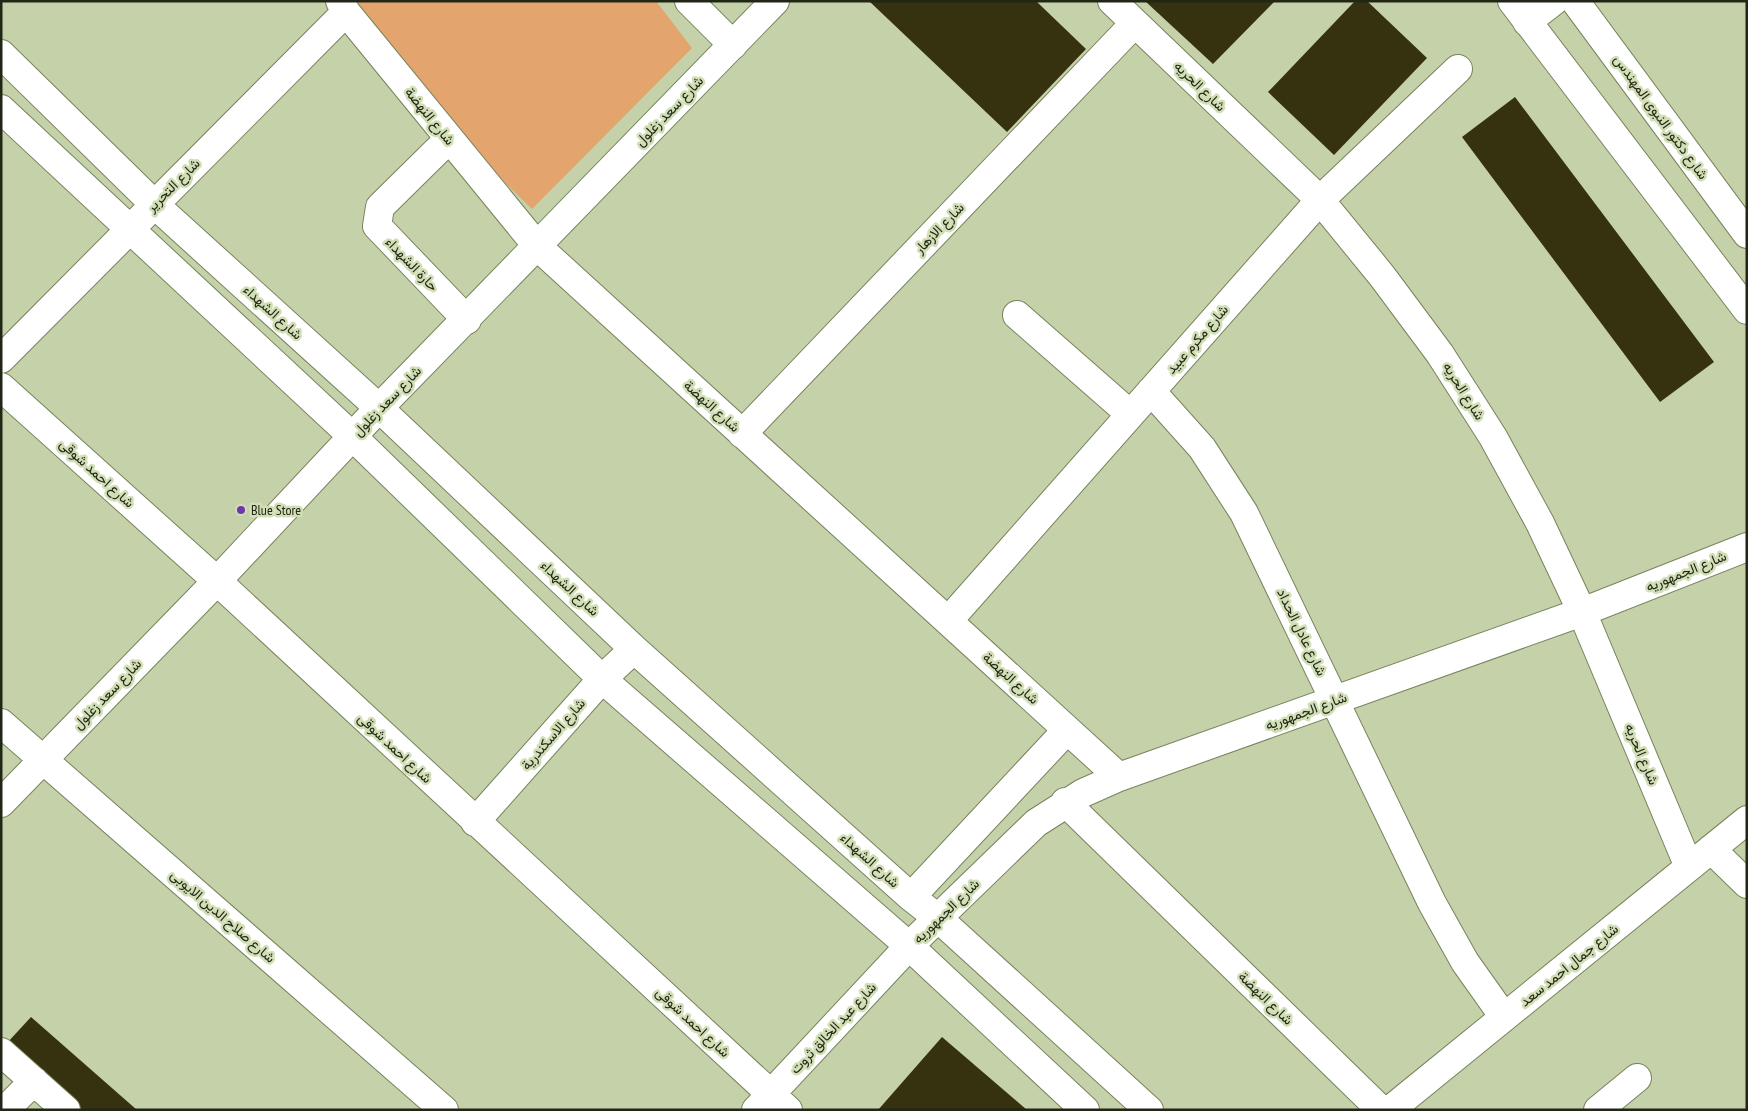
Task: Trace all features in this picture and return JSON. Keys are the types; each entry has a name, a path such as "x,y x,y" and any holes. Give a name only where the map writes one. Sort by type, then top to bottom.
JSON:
{"street":[{"path":"689,1 733,45"},
{"name":"شارع سعد زغلول","path":"1,803 217,581 379,408 467,320 775,1"},
{"name":"شارع الحريه","path":"1112,1 1320,200 1382,276 1440,354 1493,437 1540,523 1582,612 1689,867"},
{"path":"1554,1 1519,12 1747,310"},
{"name":"شارع دكتور النبوى المهندس","path":"1575,1 1747,234"},
{"name":"شارع النهضة","path":"343,7 538,247 1119,777"},
{"name":"شارع التحرير","path":"1,359 130,230 343,7"},
{"name":"شارع الازهار","path":"742,434 1135,23"},
{"name":"شارع الشهداء","path":"1,54 154,204 379,408 634,649 911,897 940,919 1150,1110"},
{"name":"شارع مكرم عبيد","path":"948,621 1320,200 1458,69"},
{"path":"1,109 353,436 602,679 909,946 1085,1110"},
{"name":"حارة الشهداء","path":"449,139 380,207 377,226 467,320"},
{"path":"1017,315 1130,414"},
{"name":"شارع احمد شوقى","path":"1,387 217,581 475,822 772,1104"},
{"name":"شارع عادل الحداد","path":"1151,391 1202,448 1225,480 1244,513 1432,903 1465,962 1504,1017"},
{"name":"شارع الجمهوريه","path":"909,946 940,919 1036,823 1065,802 1119,777 1582,612 1747,547"},
{"name":"شارع الاسكندرية","path":"475,822 602,679 634,649"},
{"name":"شارع صلاح الدين الايوبى","path":"1,723 444,1110"},
{"path":"911,897 1067,730"},
{"name":"شارع النهضة","path":"1065,802 1381,1110"},
{"name":"شارع جمال احمد سعد","path":"1390,1110 1747,820"},
{"path":"1711,849 1747,884"},
{"name":"شارع عبد الخالق ثروت","path":"772,1104 909,946"},
{"path":"1,1052 66,1110"},
{"path":"1598,1110 1637,1078"},
{"path":"5,1110 34,1081"}],"shaded area":[{"path":"357,1 656,1 692,48 532,209 475,154 361,10"}],"building":[{"path":"869,1 1036,1 1086,49 1007,132"},
{"path":"1145,1 1275,1 1213,64"},
{"path":"1355,1 1367,1 1427,58 1334,155 1268,92"},
{"path":"1515,97 1714,362 1660,402 1462,137"},
{"path":"31,1017 137,1110 83,1110 7,1043"},
{"path":"942,1037 1027,1110 878,1110"}],"place":[{"name":"Blue Store","path":"241,510"}]}
